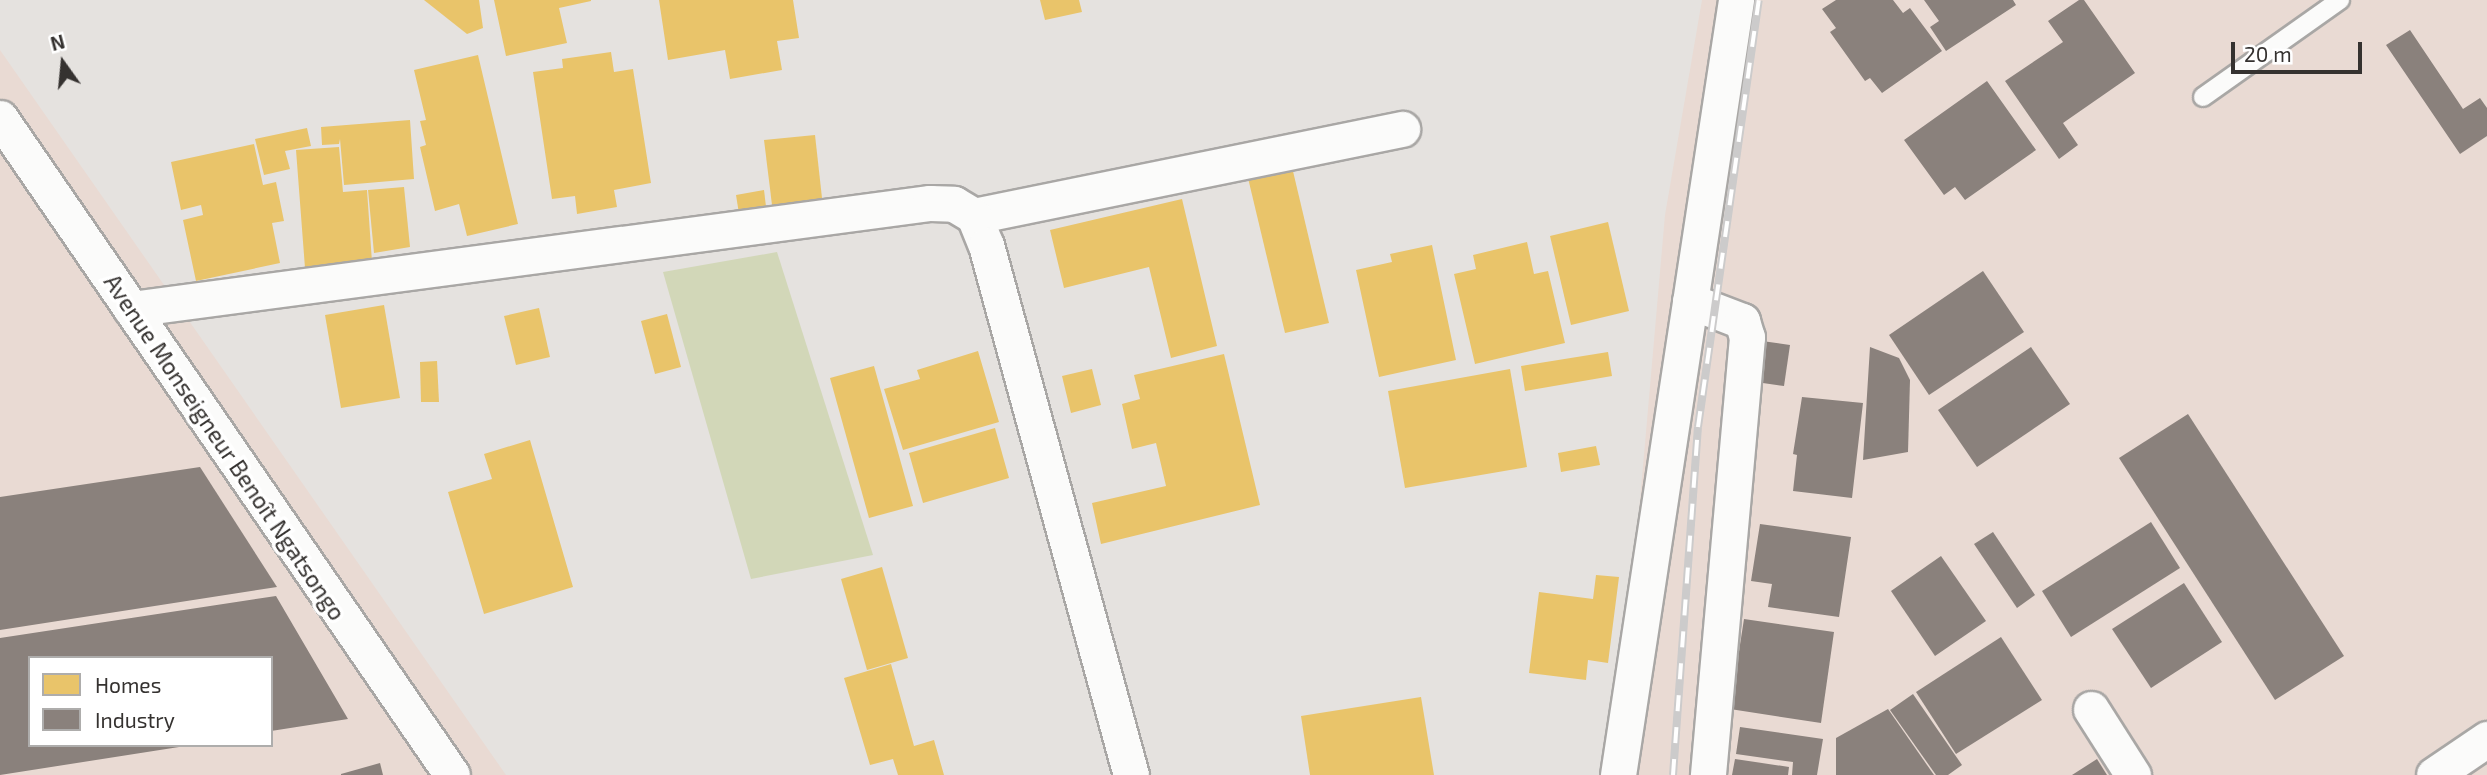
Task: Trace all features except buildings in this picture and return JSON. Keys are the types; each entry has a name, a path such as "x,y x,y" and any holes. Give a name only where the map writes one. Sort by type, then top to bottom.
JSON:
{"street":[{"path":"1618,775 1736,0"},
{"name":"Avenue Monseigneur Benoît Ngatsongo","path":"0,118 452,775"},
{"path":"131,309 930,203 954,204 974,216 1402,129"},
{"path":"974,216 1131,775"},
{"path":"1690,301 1742,321 1748,337 1708,775"},
{"path":"2091,709 2133,775"},
{"path":"2434,775 2487,739"}],"lane":[{"path":"2203,97 2340,0"}],"shaded area":[{"path":"1702,0 2487,0 2487,775 1616,775 1665,215"},
{"path":"0,50 506,775 0,775"}],"green space":[{"path":"777,252 873,555 751,579 663,272"}],"railway":[{"path":"1673,775 1698,427 1759,0"}]}
